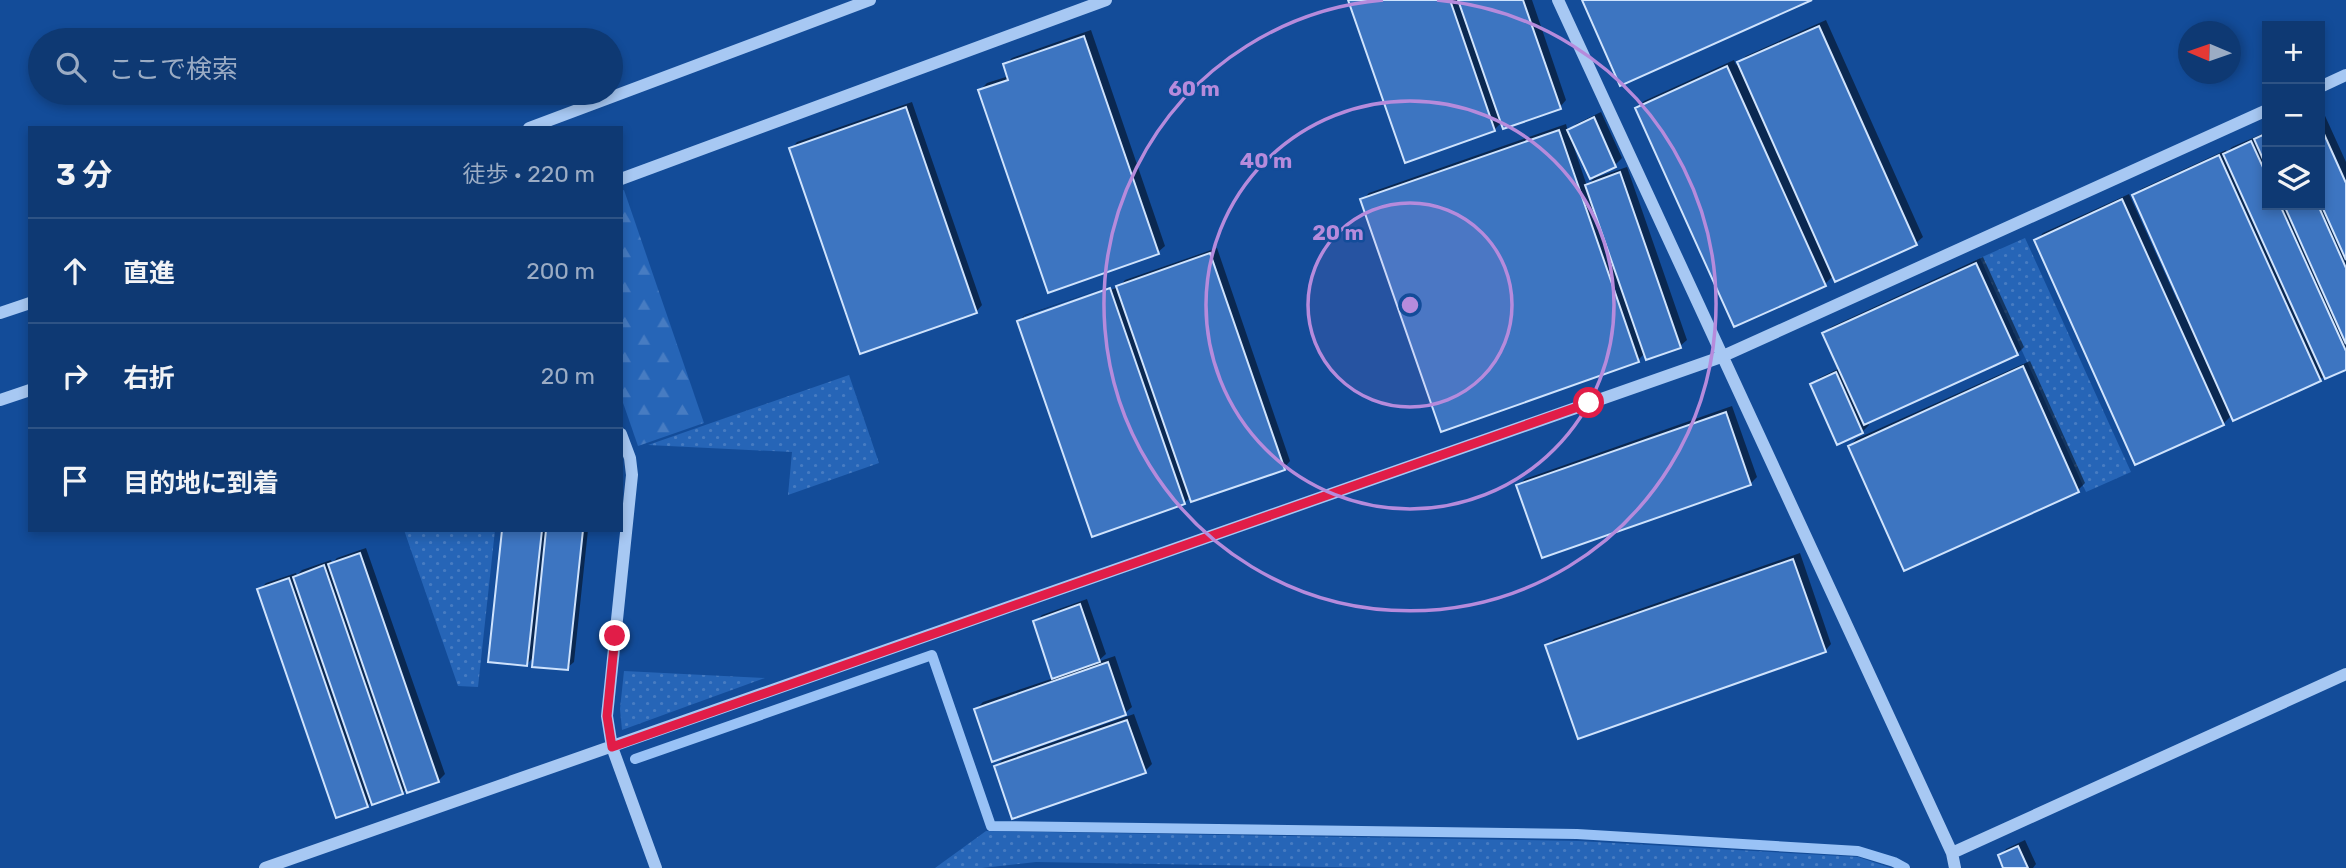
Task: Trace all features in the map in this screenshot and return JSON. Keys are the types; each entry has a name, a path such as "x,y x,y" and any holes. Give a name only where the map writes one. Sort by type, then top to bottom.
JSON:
{"street":[{"path":"623,93 870,0"},
{"path":"623,178 1106,0"},
{"path":"1558,0 1952,853 1955,868"},
{"path":"2325,85 2346,75"},
{"path":"534,126 590,105"},
{"path":"265,868 1721,357 2262,112"},
{"path":"0,313 28,304"},
{"path":"0,400 28,391"},
{"path":"623,439 630,458 632,475 607,716 612,747 656,868"},
{"path":"1952,853 2346,674"}],"green space":[{"path":"623,190 704,423 638,446 623,403"},
{"path":"2025,238 2131,472 2086,492 1980,258"},
{"path":"849,375 879,463 788,495 792,452 648,445"},
{"path":"405,532 495,532 478,687 458,686"},
{"path":"624,671 765,678 622,730 620,709"},
{"path":"986,831 1579,841 1858,857 1891,868 1385,868 1036,862 982,868 935,868"}],"building":[{"path":"1348,0 1450,0 1495,131 1405,163"},
{"path":"1458,0 1523,0 1561,109 1503,129"},
{"path":"1582,0 1812,0 1620,86"},
{"path":"1819,26 1917,245 1835,282 1737,62"},
{"path":"1084,36 1159,254 1048,293 978,90 1008,80 1003,64"},
{"path":"1727,66 1826,286 1734,327 1635,108"},
{"path":"906,107 977,313 860,354 789,148"},
{"path":"1594,117 1616,167 1590,179 1567,130"},
{"path":"1559,130 1639,362 1441,432 1360,199"},
{"path":"2262,135 2262,157 2254,139"},
{"path":"2325,136 2346,183 2346,260 2324,210"},
{"path":"2251,141 2262,165 2262,210 2282,210 2346,351 2346,370 2325,379 2223,154"},
{"path":"2219,155 2321,381 2233,421 2132,195"},
{"path":"1620,172 1681,348 1646,360 1585,185"},
{"path":"2122,199 2224,425 2135,465 2034,240"},
{"path":"2286,210 2320,210 2346,268 2346,344"},
{"path":"1210,253 1285,470 1191,502 1116,286"},
{"path":"1976,263 2018,355 1864,425 1822,333"},
{"path":"1110,288 1185,504 1092,537 1017,321"},
{"path":"2023,366 2079,492 1904,571 1848,446"},
{"path":"1836,372 1863,433 1837,445 1810,384"},
{"path":"1726,412 1751,485 1542,558 1516,485"},
{"path":"502,532 542,532 527,666 488,662"},
{"path":"546,532 583,532 568,670 532,667"},
{"path":"360,553 439,782 407,793 328,564"},
{"path":"1793,559 1826,652 1578,739 1545,645"},
{"path":"324,565 403,794 372,805 293,577"},
{"path":"289,578 368,807 336,818 257,589"},
{"path":"1080,604 1100,662 1052,679 1033,621"},
{"path":"1108,662 1126,715 992,762 974,709"},
{"path":"1127,720 1146,773 1012,819 994,766"},
{"path":"2018,846 2028,868 2003,868 1998,855"}],"waterway":[{"path":"635,759 932,655 991,826 1577,834 1858,851 1905,868"}],"route":[{"path":"615,636 607,716 612,747 1589,403"}]}
